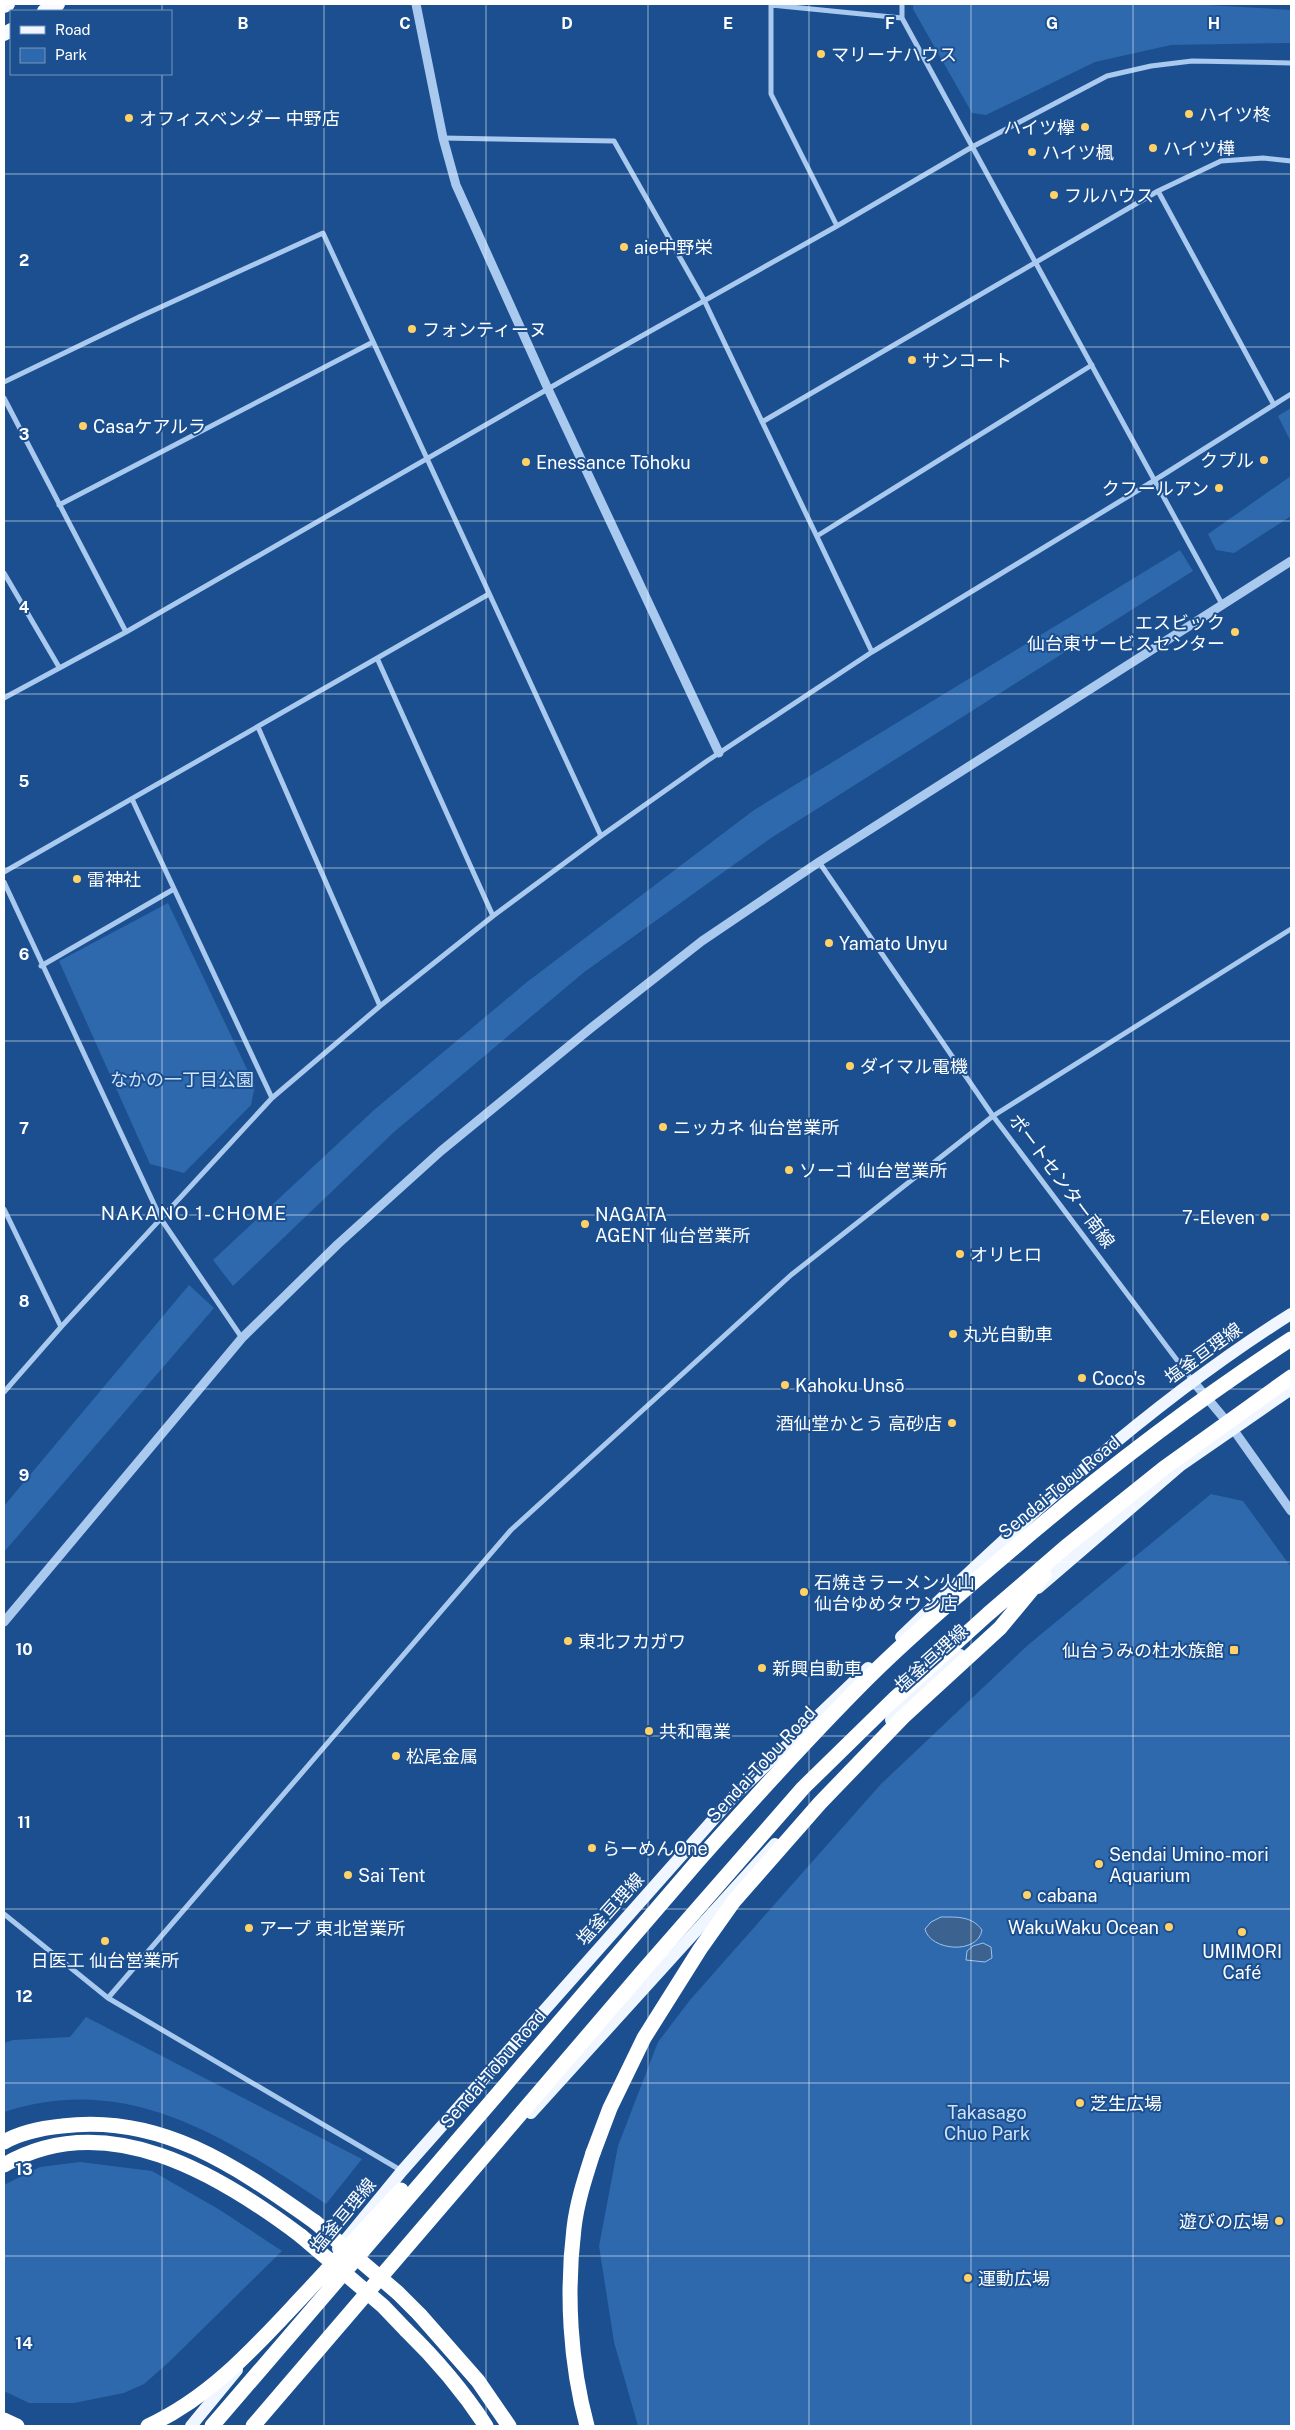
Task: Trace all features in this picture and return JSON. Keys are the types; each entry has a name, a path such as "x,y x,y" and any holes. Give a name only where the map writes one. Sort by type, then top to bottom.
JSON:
{"highway":[{"path":"4,6 8,4"},
{"path":"46,10 58,4"},
{"name":"Sendai-Tobu Road","path":"212,2426 558,2021 770,1780 870,1676 968,1587 1048,1518 1140,1446 1291,1339"},
{"path":"253,2426 637,1978 803,1788 894,1699 1068,1544 1164,1468 1291,1377"},
{"path":"587,2426 581,2405 574,2359 571,2263 574,2226 593,2153 613,2100 644,2038 700,1949 734,1901 820,1803 902,1717 1000,1628 1068,1544"},
{"path":"148,2426 196,2400 261,2341 558,2021"},
{"path":"4,2142 43,2128 74,2124 107,2124 139,2129 170,2138 221,2159 315,2222 398,2293 478,2381 509,2426"},
{"path":"4,2165 33,2152 60,2145 90,2142 147,2150 211,2176 246,2196 301,2236 382,2306 427,2350 486,2426"},
{"path":"4,2420 17,2426"}],"main road":[{"name":"塩釜亘理線","path":"191,2426 402,2171 735,1795 993,1549 1192,1380 1291,1314"},
{"name":"塩釜亘理線","path":"258,2426 407,2251 797,1819 915,1694 1181,1466 1291,1390"}],"street":[{"path":"416,4 443,138 456,185 548,389 719,753"},
{"path":"902,4 902,18 1222,604"},
{"path":"837,226 771,94 771,5 902,18"},
{"path":"4,698 126,632 972,147 1107,76 1151,66 1192,61 1291,63"},
{"path":"443,138 614,141 704,300 872,652"},
{"path":"762,422 1158,191 1222,161 1263,158 1291,161"},
{"path":"1158,191 1274,405"},
{"path":"4,382 139,317 323,233 601,836"},
{"path":"59,505 373,342"},
{"path":"817,536 1092,366"},
{"path":"4,1392 60,1327 272,1098 380,1006 493,916 601,836 719,753 872,652 1155,480 1291,394"},
{"path":"4,398 126,632"},
{"path":"4,1622 242,1338 338,1244 448,1145 591,1028 702,941 819,862 1291,560"},
{"path":"4,573 60,667"},
{"path":"4,872 489,594"},
{"path":"377,658 493,916"},
{"path":"258,726 380,1006"},
{"path":"132,798 272,1098"},
{"name":"ポートセンター南線","path":"819,862 993,1116 1192,1380 1232,1429 1291,1511"},
{"path":"4,882 161,1219 242,1338"},
{"path":"42,966 174,890"},
{"path":"108,1998 511,1530 791,1276 993,1116 1291,930"},
{"path":"4,1209 60,1327"},
{"path":"4,1914 108,1998 402,2171"}],"green space":[{"path":"913,4 1190,4 1291,10 1291,43 1171,45 1095,62 986,115 972,113 913,9"},
{"path":"1291,408 1291,442 1278,416"},
{"path":"1291,476 1291,516 1234,553 1216,550 1208,534"},
{"path":"1180,550 1193,571 771,838 583,973 394,1132 233,1286 213,1260 374,1110 527,982 754,810"},
{"name":"なかの一丁目公園","path":"168,903 255,1086 251,1105 184,1173 150,1164 59,961"},
{"path":"189,1285 214,1308 4,1552 4,1506"},
{"name":"Takasago Chuo Park","path":"1211,1494 1243,1501 1291,1567 1291,2426 638,2426 614,2342 599,2246 618,2146 658,2042 690,2000 881,1784 1028,1645"},
{"path":"86,2017 362,2159 326,2204 289,2179 213,2135 174,2118 134,2106 93,2100 49,2101 4,2112 4,2043 13,2040 70,2037"},
{"path":"80,2162 152,2171 220,2210 282,2251 169,2362 144,2384 124,2393 74,2403 29,2403 4,2391 4,2185 40,2167"}],"shaded area":[{"path":"941,1917 964,1918 974,1922 982,1930 979,1938 964,1946 954,1947 944,1946 935,1942 925,1929 931,1922"},
{"path":"983,1943 991,1947 992,1958 985,1962 966,1960 967,1951 973,1946"}],"place":[{"name":"マリーナハウス","path":"821,54"},
{"name":"ハイツ柊","path":"1189,114"},
{"name":"オフィスベンダー 中野店","path":"129,118"},
{"name":"ハイツ欅","path":"1085,127"},
{"name":"ハイツ樺","path":"1153,148"},
{"name":"ハイツ楓","path":"1032,152"},
{"name":"フルハウス","path":"1054,195"},
{"name":"aie中野栄","path":"624,247"},
{"name":"フォンティーヌ","path":"412,329"},
{"name":"サンコート","path":"912,360"},
{"name":"Casaケアルラ","path":"83,426"},
{"name":"クプル","path":"1264,460"},
{"name":"Enessance Tōhoku","path":"526,462"},
{"name":"クフールアン","path":"1219,488"},
{"name":"エスビック 仙台東サービスセンター","path":"1235,632"},
{"name":"雷神社","path":"77,879"},
{"name":"Yamato Unyu","path":"829,943"},
{"name":"ダイマル電機","path":"850,1066"},
{"name":"ニッカネ 仙台営業所","path":"663,1127"},
{"name":"ソーゴ 仙台営業所","path":"789,1170"},
{"name":"7-Eleven","path":"1265,1217"},
{"name":"NAGATA AGENT 仙台営業所","path":"585,1224"},
{"name":"オリヒロ","path":"960,1254"},
{"name":"丸光自動車","path":"953,1334"},
{"name":"Coco's","path":"1082,1378"},
{"name":"Kahoku Unsō","path":"785,1385"},
{"name":"酒仙堂かとう 高砂店","path":"952,1423"},
{"name":"石焼きラーメン火山 仙台ゆめタウン店","path":"804,1592"},
{"name":"東北フカガワ","path":"568,1641"},
{"name":"仙台うみの杜水族館","path":"1234,1650"},
{"name":"新興自動車","path":"762,1668"},
{"name":"共和電業","path":"649,1731"},
{"name":"松尾金属","path":"396,1756"},
{"name":"らーめんOne","path":"592,1848"},
{"name":"Sendai Umino-mori Aquarium","path":"1099,1864"},
{"name":"Sai Tent","path":"348,1875"},
{"name":"cabana","path":"1027,1895"},
{"name":"WakuWaku Ocean","path":"1169,1927"},
{"name":"アープ 東北営業所","path":"249,1928"},
{"name":"UMIMORI Café","path":"1242,1932"},
{"name":"日医工 仙台営業所","path":"105,1941"},
{"name":"芝生広場","path":"1080,2103"},
{"name":"遊びの広場","path":"1279,2221"},
{"name":"運動広場","path":"968,2278"}],"district":[{"name":"NAKANO 1-CHOME","path":"194,1213"}]}
